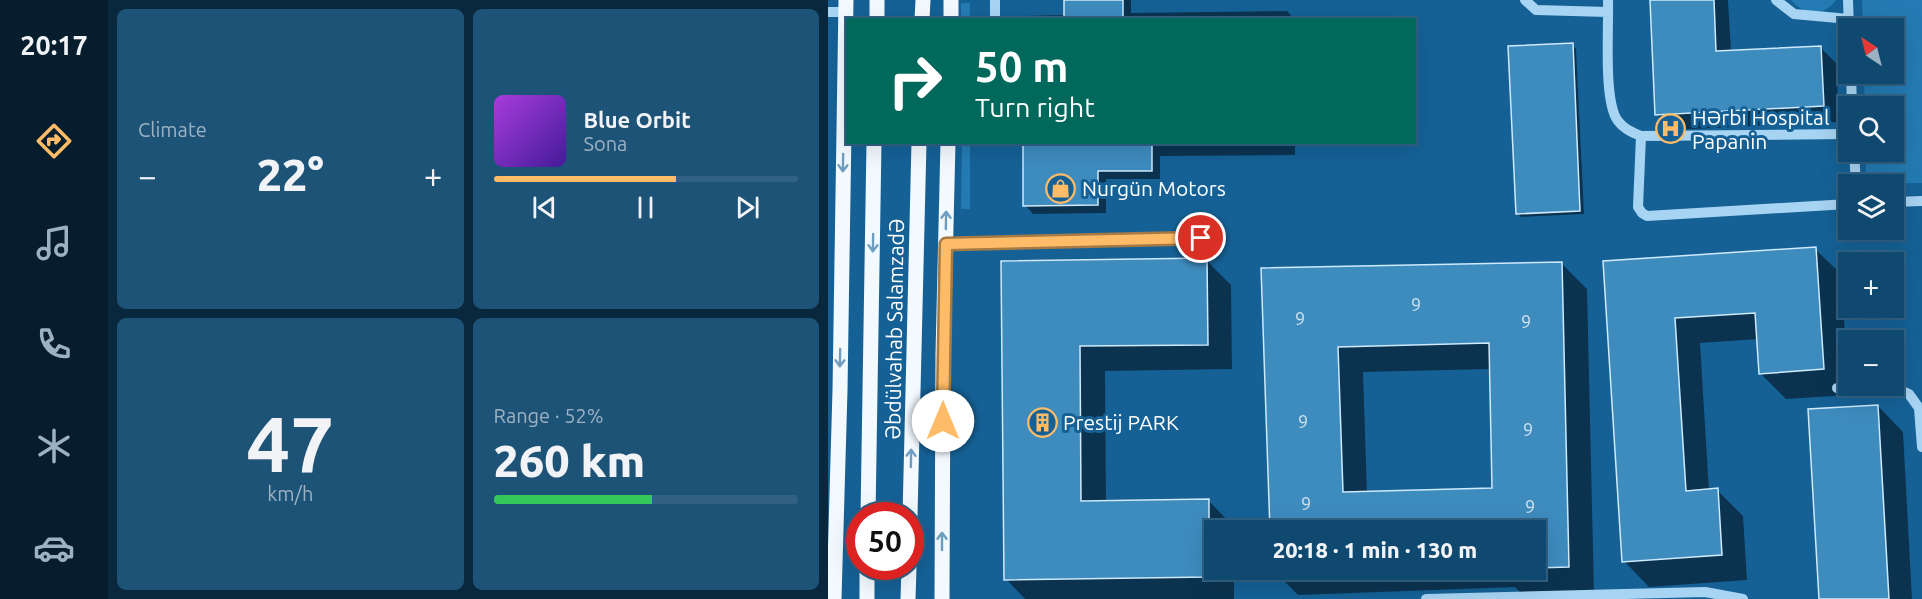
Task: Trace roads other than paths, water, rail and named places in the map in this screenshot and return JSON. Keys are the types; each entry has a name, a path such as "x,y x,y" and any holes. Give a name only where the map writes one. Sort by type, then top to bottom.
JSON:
{"main road":[{"path":"877,0 877,18"},
{"path":"922,18 923,0"},
{"path":"951,0 951,18"},
{"path":"832,597 846,71 845,6"},
{"name":"Əbdülvahab Salamzadə","path":"868,502 874,144"},
{"name":"Əbdülvahab Salamzadə","path":"910,502 919,144"},
{"path":"942,599 948,144"},
{"path":"867,580 867,599"},
{"path":"908,599 909,580"}],"street":[{"path":"995,0 995,18"},
{"path":"1525,0 1536,10 1608,12"},
{"path":"1608,0 1609,97 1616,119 1626,130 1641,136 1838,134"},
{"path":"1776,0 1794,14 1838,22"},
{"path":"1848,0 1849,18"},
{"path":"828,12 845,6"},
{"path":"1641,136 1638,207 1647,216 1838,205"},
{"path":"1904,202 1922,201"},
{"path":"946,244 1201,238"},
{"path":"1904,392 1909,394 1919,408 1922,447"},
{"path":"1426,599 1705,592 1743,599"}],"place":[{"name":"Hərbi Hospital Papanin","path":"1671,129"},
{"name":"Nurgün Motors","path":"1061,188"},
{"name":"Prestij PARK","path":"1042,422"}]}
